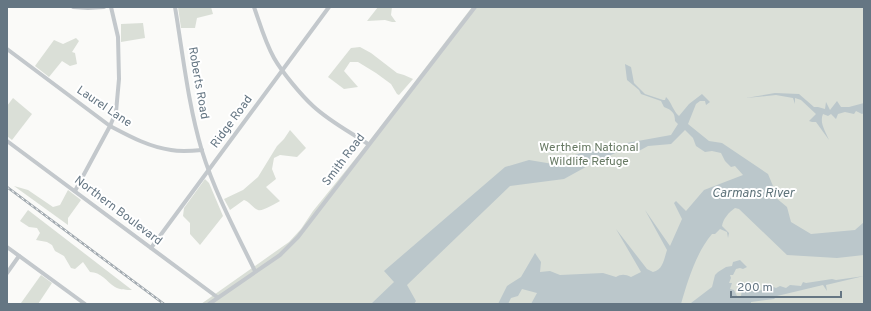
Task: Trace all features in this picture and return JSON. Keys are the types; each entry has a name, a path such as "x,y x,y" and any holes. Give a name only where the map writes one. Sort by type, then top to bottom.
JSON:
{"street":[{"path":"73,7 104,7"},
{"path":"75,191 116,112 119,79 118,37 111,7"},
{"name":"Roberts Road","path":"175,7 187,84 202,150 227,214 255,271"},
{"path":"254,7 264,37 275,59 283,70 313,106 368,144"},
{"name":"Ridge Road","path":"151,248 330,7"},
{"name":"Smith Road","path":"209,304 217,297 280,255 298,237 368,144 475,7"},
{"name":"Laurel Lane","path":"7,49 110,126 128,135 171,150 202,150"},
{"name":"Northern Boulevard","path":"7,141 217,297"},
{"path":"7,247 85,304"},
{"path":"7,273 19,256"}],"green space":[{"path":"178,7 211,7 213,14 197,18 195,28 181,28"},
{"path":"378,7 392,7 391,15 396,22 385,20 367,21"},
{"name":"Wertheim National Wildlife Refuge","path":"472,7 864,7 864,304 201,304 289,242 301,229 313,211 360,153"},
{"path":"143,23 145,38 121,42 121,24"},
{"path":"76,38 79,41 72,52 75,53 77,64 70,66 62,61 49,77 35,66 54,40 63,44"},
{"path":"360,47 371,53 397,73 413,79 399,95 391,84 376,73 358,62 350,62 344,71 358,87 344,89 328,77 351,48"},
{"path":"13,98 32,114 12,140 7,136 7,106"},
{"path":"290,130 306,148 297,157 280,155 274,158 272,169 276,179 266,187 280,201 266,209 258,210 244,200 230,210 224,199 243,190 258,177 277,146"},
{"path":"205,179 209,183 223,216 200,245 190,234 190,223 183,216 184,208"},
{"path":"14,186 28,190 53,207 60,205 68,190 81,200 68,218 68,225"},
{"path":"28,210 132,290 115,287 100,275 90,272 83,262 75,269 71,268 64,256 55,251 52,245 47,242 36,240 40,233 37,228 29,227 20,221"},
{"path":"41,275 52,283 38,304 21,303"}],"water":[{"name":"Carmans River","path":"625,64 631,67 634,83 645,94 663,100 665,100 666,97 679,116 689,104 702,94 710,102 706,105 705,101 700,101 696,104 688,124 709,141 722,143 768,174 773,186 775,197 787,207 791,222 811,234 855,230 864,222 864,255 837,258 787,255 739,209 735,208 727,216 722,226 729,233 728,238 727,232 720,229 715,234 712,234 706,241 697,258 681,304 531,304 537,293 522,289 518,296 511,298 508,304 498,304 507,286 521,277 535,253 541,262 540,272 550,271 560,275 603,273 616,277 620,275 627,275 631,277 641,272 616,229 647,269 653,272 659,269 663,264 667,250 645,210 670,246 682,219 674,203 676,201 686,211 704,190 743,175 735,166 731,167 725,161 721,153 712,151 705,152 696,146 693,138 685,130 671,144 648,146 637,152 622,150 593,163 564,179 510,186 407,285 416,301 414,304 371,304 394,282 384,271 505,167 529,160 553,164 588,150 671,135 678,124 675,121 674,114 664,107 661,101 641,94 639,90 627,80"},
{"path":"775,93 799,94 814,107 825,109 826,102 830,110 837,101 841,107 849,107 864,103 864,113 862,114 856,111 854,114 845,112 838,114 836,119 831,114 828,116 823,114 822,124 829,140 816,122 809,121 816,114 801,100 795,98 795,104 793,98 776,95 746,98"},
{"path":"740,260 747,267 743,269 736,269 733,275 730,275 731,278 729,283 732,283 730,289 734,290 737,296 741,296 742,289 746,287 751,291 765,290 770,287 776,288 780,286 786,288 790,285 801,286 803,282 806,283 864,276 826,285 827,291 823,285 777,296 774,299 751,302 751,304 681,304 691,303 712,287 715,275 718,272 726,267 732,266 733,262"}],"railway":[{"path":"7,187 164,304"}]}
